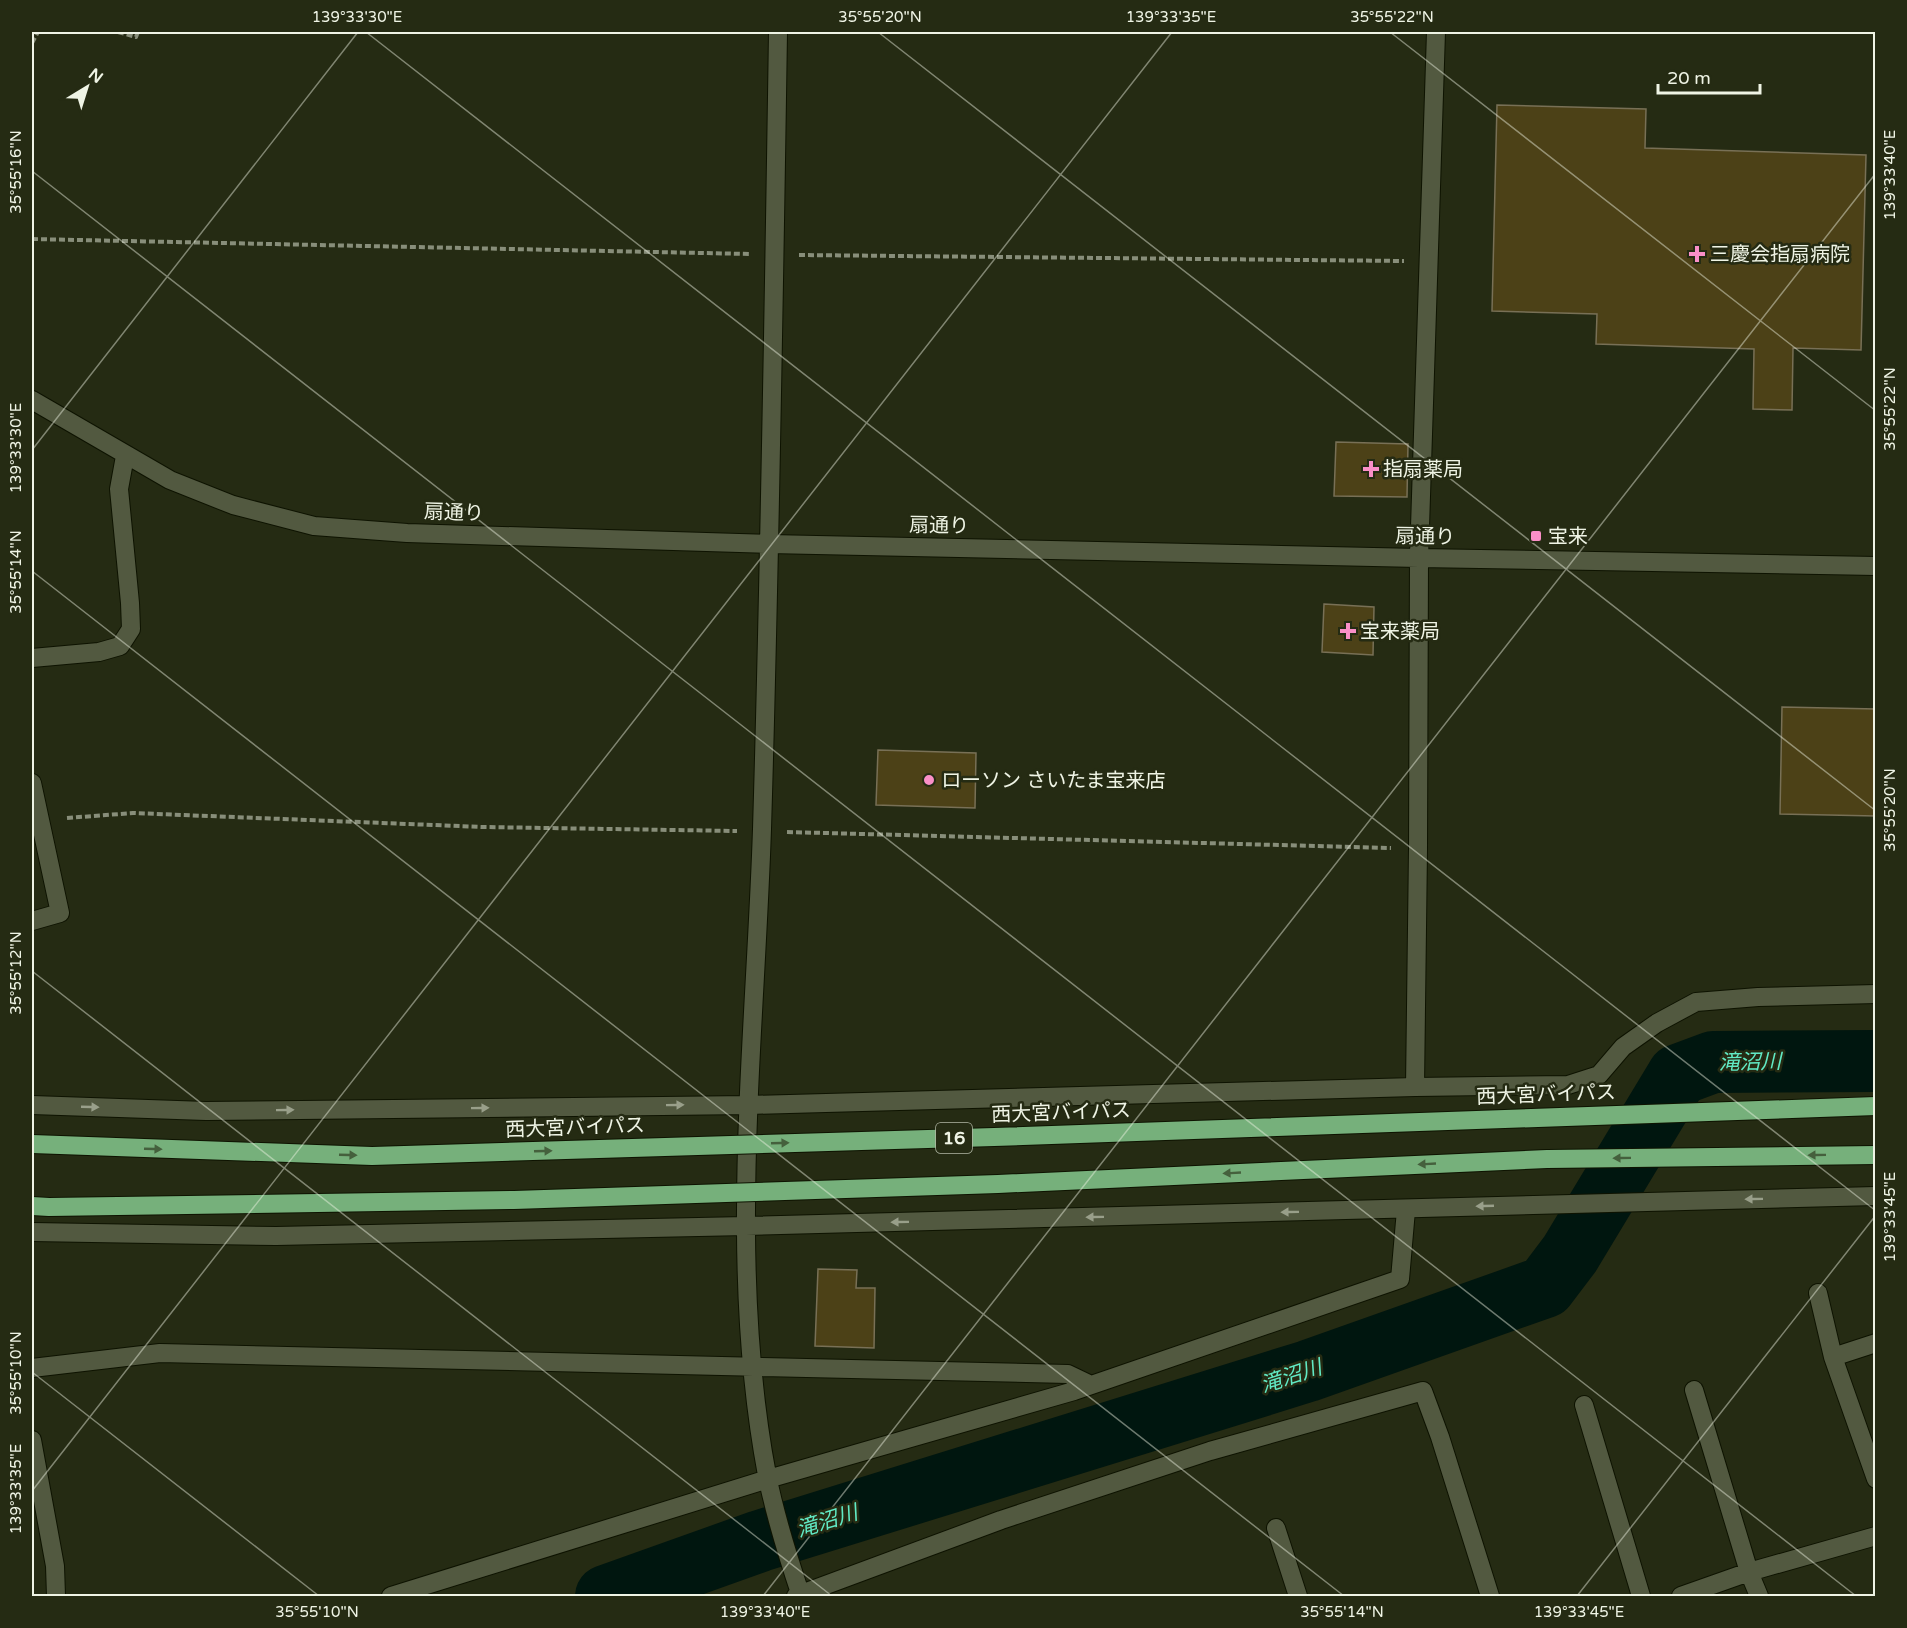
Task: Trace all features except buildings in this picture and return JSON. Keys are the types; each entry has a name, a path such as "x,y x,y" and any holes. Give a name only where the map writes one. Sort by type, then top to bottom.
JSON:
{"highway":[{"name":"西大宮バイパス","path":"32,1144 372,1156 1875,1106"},
{"path":"32,1206 526,1200 998,1184 1547,1159 1875,1155"}],"street":[{"path":"778,32 762,831 746,1226 747,1290 753,1366 768,1479 799,1596 1000,1520 1210,1451 1423,1391 1440,1437 1490,1596"},
{"path":"1415,1087 1419,558 1436,32"},
{"name":"扇通り","path":"32,400 125,456 170,480 233,505 314,526 407,533 769,544 1875,566"},
{"path":"32,658 99,652 120,646 130,629 130,603 119,489 125,456"},
{"path":"32,783 60,913 32,921"},
{"path":"32,1105 206,1111 750,1104 1568,1085 1599,1075 1623,1047 1657,1023 1696,1002 1758,997 1875,994"},
{"path":"32,1232 276,1236 1406,1210 1544,1204 1875,1196"},
{"path":"391,1596 768,1479 1091,1385 1400,1279 1406,1210"},
{"path":"1818,1293 1833,1357 1875,1479"},
{"path":"1833,1357 1875,1342"},
{"path":"32,1368 160,1353 1068,1374 1091,1385"},
{"path":"1694,1390 1749,1572 1759,1596"},
{"path":"1584,1404 1641,1596"},
{"path":"32,1440 55,1566 56,1596"},
{"path":"1276,1528 1298,1596"},
{"path":"1681,1596 1749,1572 1875,1536"}],"path":[{"path":"32,43 38,32"},
{"path":"118,32 136,37 138,32"},
{"path":"32,239 775,255 1428,261"},
{"path":"40,821 133,813 483,827 762,831 1418,849"}],"waterway":[{"name":"滝沼川","path":"606,1596 760,1541 1308,1371 1545,1287 1570,1254 1678,1075 1713,1062 1876,1061"}],"place":[{"name":"三慶会指扇病院","path":"1697,254"},
{"name":"指扇薬局","path":"1371,469"},
{"name":"宝来","path":"1536,536"},
{"name":"宝来薬局","path":"1348,631"},
{"name":"ローソン さいたま宝来店","path":"929,780"}]}
